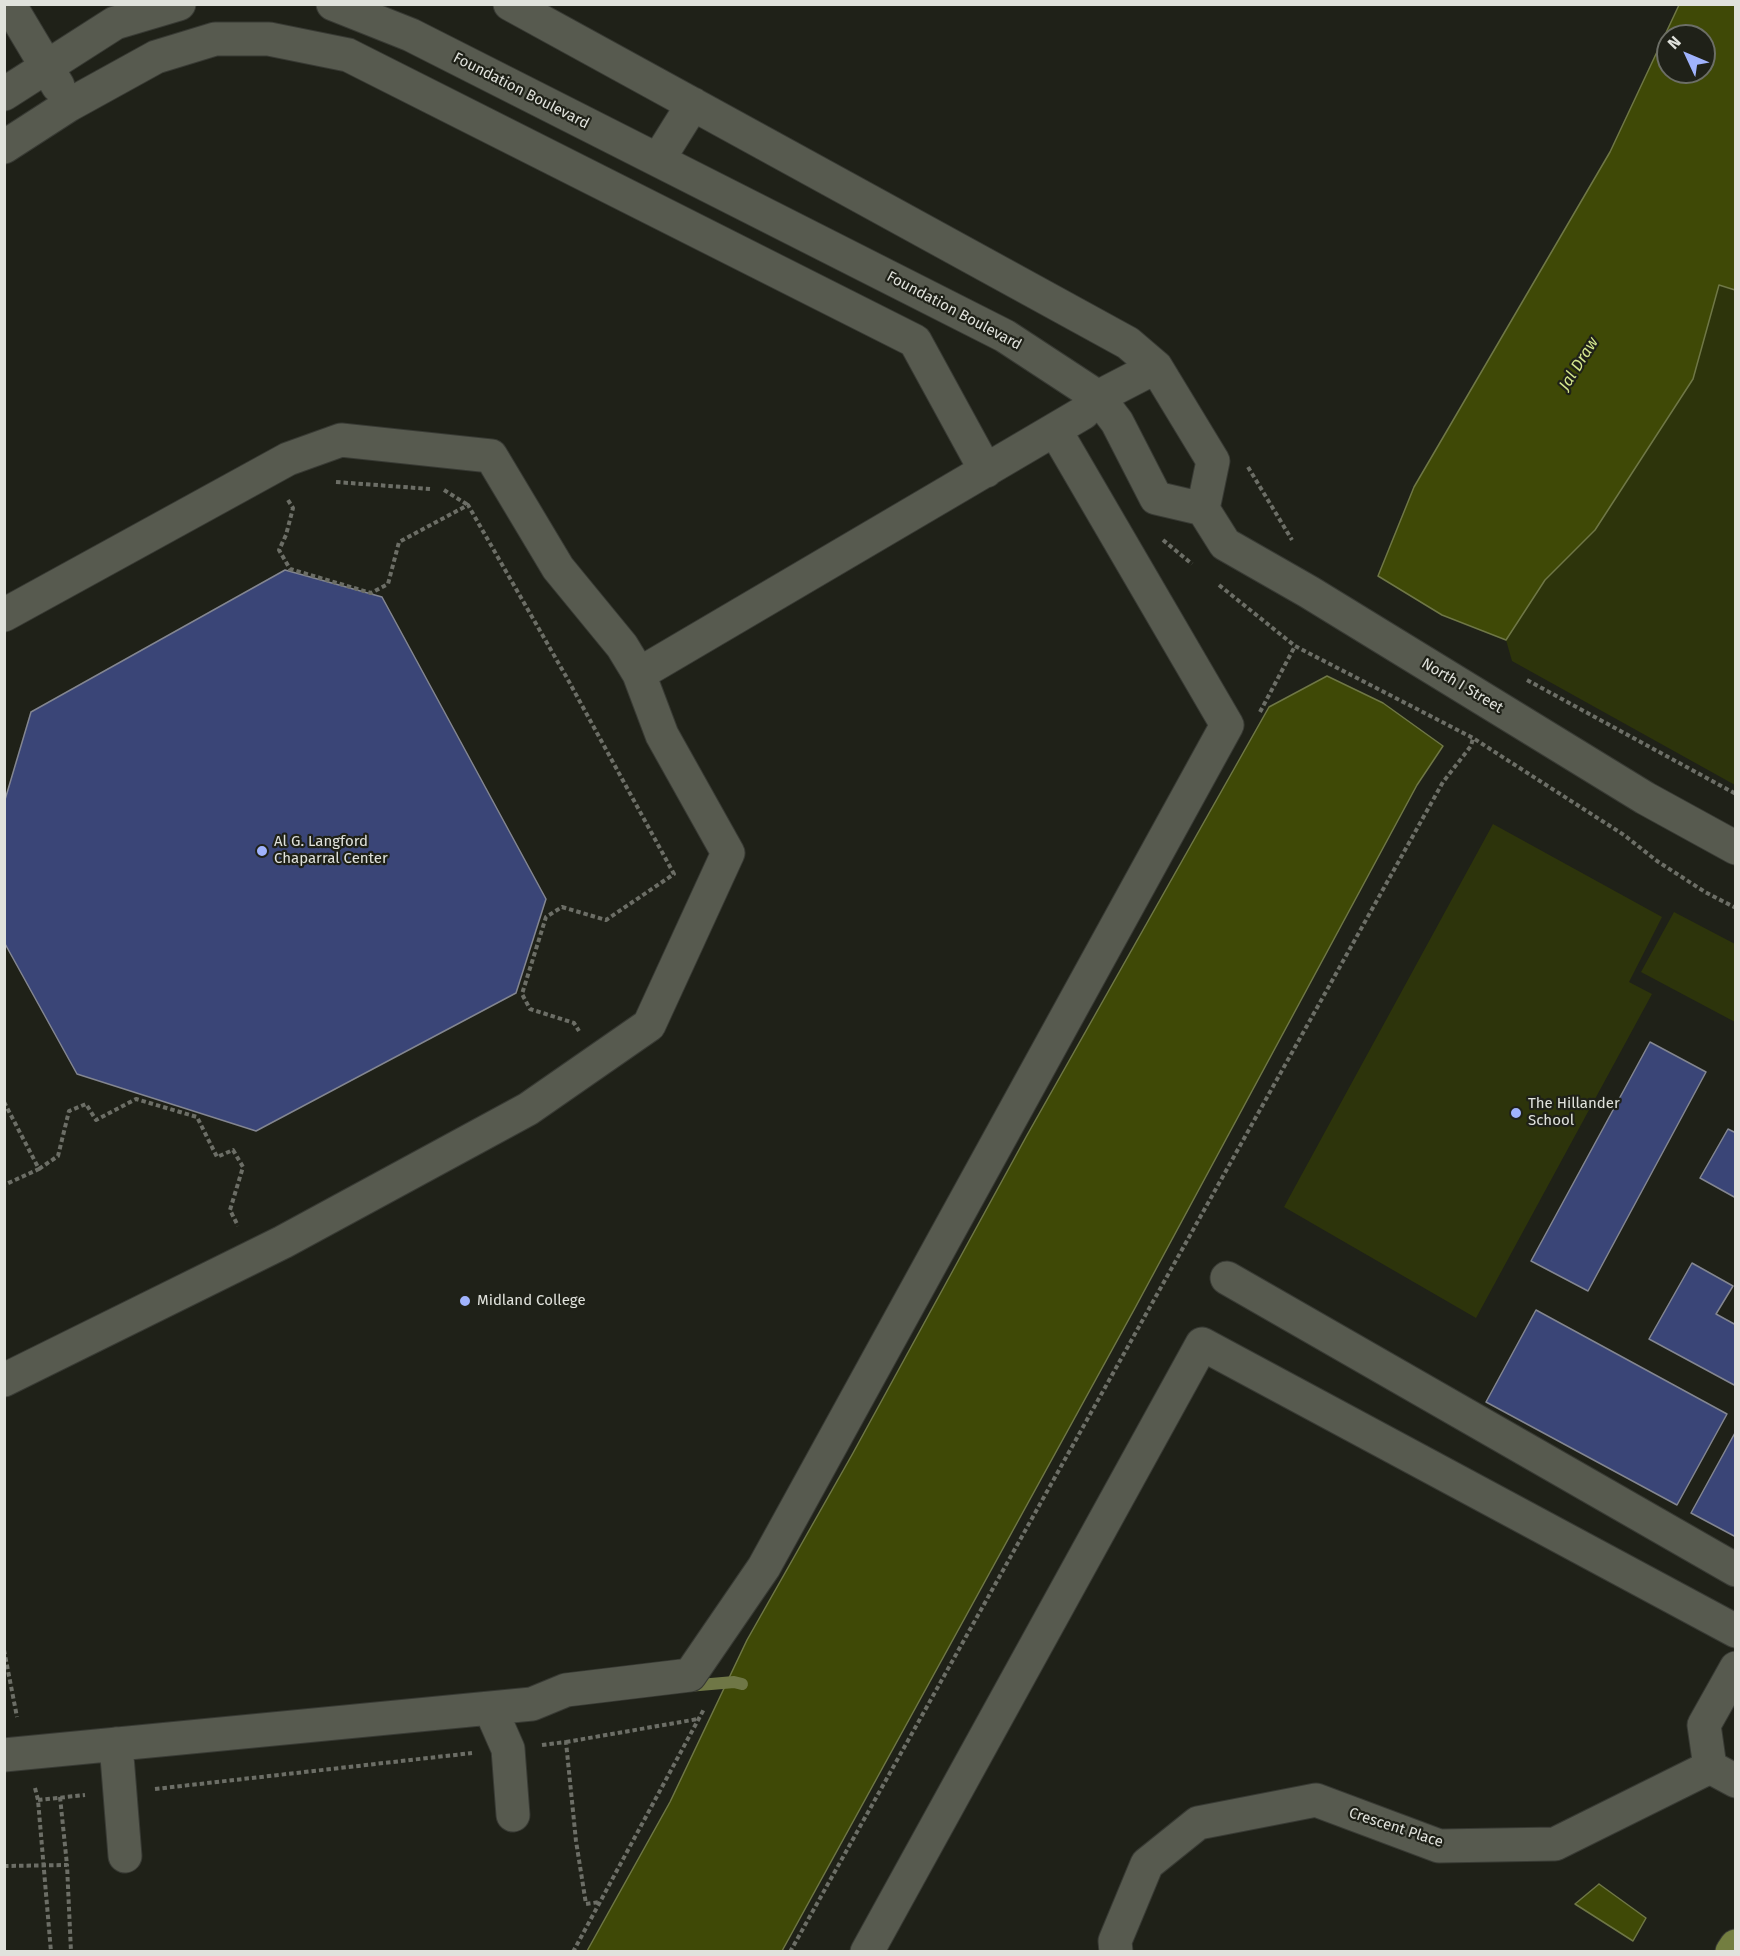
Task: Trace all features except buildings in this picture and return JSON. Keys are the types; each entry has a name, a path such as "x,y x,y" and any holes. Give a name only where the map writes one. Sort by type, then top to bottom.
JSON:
{"main road":[{"path":"1732,1952 1736,1946"}],"street":[{"path":"4,94 46,67 110,14 179,4"},
{"name":"Foundation Boulevard","path":"333,4 411,35 1005,336 1098,397 1117,422 1156,498 1203,509"},
{"path":"510,4 1128,343 1156,367 1213,461 1203,509"},
{"path":"17,13 69,105"},
{"path":"110,14 144,64"},
{"path":"4,147 69,105 156,57 215,39 269,39 348,55 915,341 986,471"},
{"path":"658,160 693,104"},
{"path":"639,674 1055,430 1083,413 1098,397 1156,367"},
{"path":"15,1754 532,1704 566,1690 690,1675 770,1557 1227,725 1055,430"},
{"path":"4,615 288,459 340,440 491,456 558,568 622,646 639,674 662,735 728,853 649,1025 528,1109 283,1242 4,1380"},
{"name":"North I Street","path":"1203,509 1225,544 1309,592 1645,798 1736,848"},
{"path":"1227,1278 1736,1570"},
{"path":"867,1952 1202,1344 1736,1631"},
{"path":"1723,1774 1704,1725 1736,1668"},
{"path":"490,1708 508,1749 513,1815"},
{"path":"116,1744 125,1856"},
{"name":"Crescent Place","path":"1116,1952 1115,1941 1147,1864 1198,1823 1316,1800 1439,1846 1555,1844 1723,1774"}],"path":[{"path":"330,481 446,490 468,505 567,678 674,874 606,920 561,907 546,917 522,994 530,1009 574,1023 581,1035"},
{"path":"286,498 293,508 286,535 279,550 290,569 371,593 388,585 399,542 468,505"},
{"path":"1161,539 1197,567"},
{"path":"1215,582 1295,646 1473,738 1624,835 1666,867 1705,892 1736,908"},
{"path":"790,1952 1443,782 1471,746 1473,738"},
{"path":"4,1185 39,1169 58,1156 69,1111 86,1104 96,1120 136,1099 197,1117 217,1157 233,1150 243,1167 230,1210 240,1229"},
{"path":"4,1102 39,1169"},
{"path":"4,1650 17,1716 15,1754 38,1800 51,1952"},
{"path":"38,1800 120,1794 188,1784 566,1743 698,1719"},
{"path":"566,1743 576,1841 586,1904 600,1902"},
{"path":"60,1797 67,1865 71,1952"},
{"path":"4,1866 67,1865"}],"shaded area":[{"path":"1719,285 1735,290 1735,785 1512,661 1506,640 1545,580 1595,530 1693,379"},
{"path":"1493,824 1662,917 1629,982 1652,994 1476,1318 1284,1207"},
{"path":"1674,912 1735,944 1735,1022 1641,972"}],"water":[{"name":"Jal Draw","path":"1679,5 1735,5 1735,290 1719,285 1693,379 1595,530 1545,580 1506,640 1442,615 1378,576 1414,487 1610,152 1656,54 1656,84 1716,84 1716,24 1670,24"},
{"path":"1327,676 1383,703 1443,746 1417,785 1135,1308 782,1951 587,1951 670,1802 747,1640 853,1453 1026,1137 1269,707"},
{"path":"1599,1884 1646,1918 1633,1941 1575,1904"}],"waterway":[{"path":"688,1686 734,1682 742,1684"}],"place":[{"name":"Al G. Langford Chaparral Center","path":"262,851"},
{"name":"The Hillander School","path":"1516,1113"},
{"name":"Midland College","path":"465,1301"}]}
